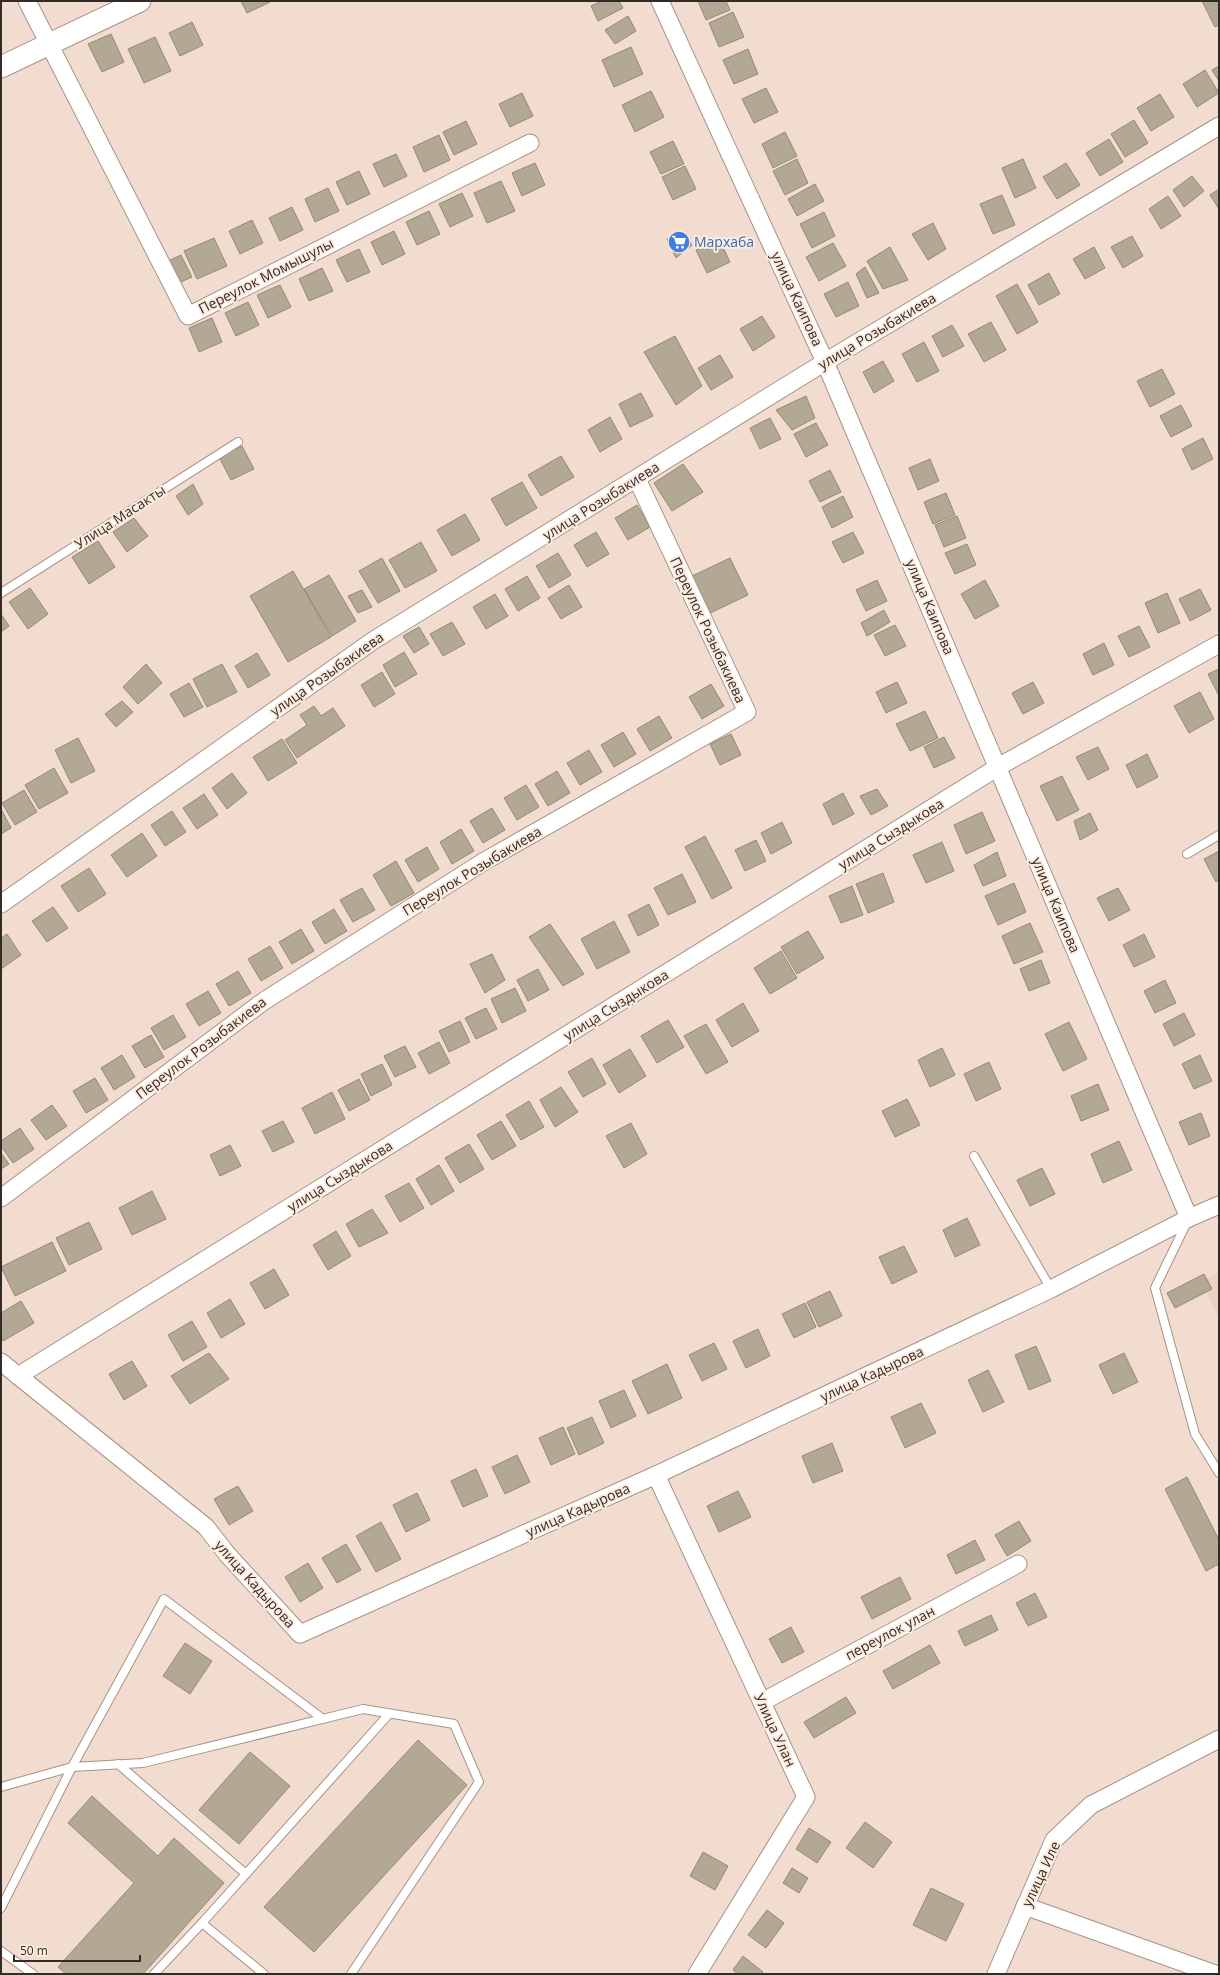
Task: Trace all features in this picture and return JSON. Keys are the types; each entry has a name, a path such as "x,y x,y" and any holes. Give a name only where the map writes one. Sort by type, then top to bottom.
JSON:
{"street":[{"name":"Переулок Момышулы","path":"27,1 188,316 530,143"},
{"path":"1,67 140,1"},
{"name":"улица Каипова","path":"660,1 825,362 1189,1218"},
{"name":"улица Розыбакиева","path":"1,904 374,640 825,362 1219,126"},
{"name":"Переулок Розыбакиева","path":"1,1198 264,1001 483,862 747,712 637,479"},
{"name":"улица Сыздыкова","path":"18,1376 998,767 1219,644"},
{"name":"улица Кадырова","path":"1,1362 206,1527 227,1554 300,1634 656,1475 1050,1289 1189,1218 1219,1205"},
{"name":"Улица Улан","path":"656,1475 806,1797 697,1974"},
{"name":"переулок улан","path":"762,1702 1018,1564"},
{"name":"улица Иле","path":"996,1974 1054,1840 1091,1806 1219,1739"},
{"path":"1025,1906 1215,1974"}],"lane":[{"name":"Улица Масакты","path":"1,593 238,442"},
{"path":"1187,854 1219,835"},
{"path":"974,1156 1050,1289"},
{"path":"1189,1218 1155,1288 1195,1434 1219,1473"},
{"path":"1,1908 72,1767 164,1599 323,1719"},
{"path":"1,1787 72,1767 143,1763 363,1710 454,1724 479,1782 351,1974"},
{"path":"154,1974 202,1923 389,1714"},
{"path":"118,1764 246,1874"},
{"path":"202,1923 264,1974"},
{"path":"1,1950 33,1974"}],"shaded area":[{"path":"1219,1272 1219,1319 1201,1281"}],"building":[{"path":"241,1 269,1 270,2 247,13"},
{"path":"602,1 619,1 623,8 598,21 591,6"},
{"path":"698,1 726,1 730,10 706,20"},
{"path":"1202,1 1219,1 1219,25 1215,27"},
{"path":"733,12 744,37 719,47 709,23"},
{"path":"628,16 636,31 615,44 605,30"},
{"path":"192,22 203,45 180,56 169,33"},
{"path":"111,34 124,62 102,72 88,44"},
{"path":"155,37 171,71 144,83 128,49"},
{"path":"631,47 643,74 614,87 602,60"},
{"path":"748,49 758,74 734,84 723,60"},
{"path":"1219,66 1219,81 1212,70"},
{"path":"1205,70 1219,93 1197,107 1183,84"},
{"path":"766,88 778,112 754,123 742,99"},
{"path":"651,91 664,117 635,132 622,105"},
{"path":"522,93 533,116 510,127 499,104"},
{"path":"1160,94 1174,117 1151,131 1137,108"},
{"path":"1134,120 1148,143 1125,157 1111,134"},
{"path":"466,121 477,144 454,155 443,132"},
{"path":"785,132 797,156 773,168 762,144"},
{"path":"439,135 450,160 424,172 413,147"},
{"path":"1109,139 1123,162 1100,176 1086,153"},
{"path":"673,141 684,164 661,174 650,152"},
{"path":"396,154 407,176 384,187 373,164"},
{"path":"797,159 808,183 785,195 773,171"},
{"path":"1023,159 1036,188 1015,198 1002,168"},
{"path":"535,163 545,185 522,196 512,173"},
{"path":"1066,163 1080,185 1057,199 1043,177"},
{"path":"685,166 696,189 673,200 662,177"},
{"path":"359,171 370,194 347,205 336,182"},
{"path":"1192,176 1204,191 1184,207 1173,190"},
{"path":"501,181 515,211 487,223 474,193"},
{"path":"815,184 824,201 797,216 788,199"},
{"path":"328,188 339,211 315,222 305,199"},
{"path":"1219,189 1219,209 1210,195"},
{"path":"462,193 473,216 450,227 439,204"},
{"path":"1002,195 1015,225 993,234 980,204"},
{"path":"1168,196 1181,216 1161,229 1149,209"},
{"path":"292,207 303,230 280,241 269,218"},
{"path":"429,211 440,234 417,245 406,222"},
{"path":"824,212 835,236 812,248 800,224"},
{"path":"252,220 263,243 240,254 229,231"},
{"path":"933,223 946,249 928,260 912,234"},
{"path":"394,231 405,254 382,265 371,242"},
{"name":"Мархаба","path":"683,232 692,245 676,258 667,239"},
{"path":"1132,236 1143,256 1123,268 1111,247"},
{"path":"214,238 227,266 197,279 184,251"},
{"path":"719,239 730,262 707,273 696,250"},
{"path":"833,243 846,266 819,281 806,257"},
{"path":"890,247 908,280 883,289 867,261"},
{"path":"1094,247 1105,268 1085,279 1073,259"},
{"path":"359,249 370,272 347,282 336,260"},
{"path":"181,255 192,277 174,285 164,263"},
{"path":"865,267 879,293 867,298 856,274"},
{"path":"322,268 333,291 309,301 299,279"},
{"path":"1049,273 1060,294 1039,305 1028,285"},
{"path":"848,282 859,306 836,317 824,294"},
{"path":"1017,284 1038,322 1017,334 996,296"},
{"path":"280,285 291,307 268,318 257,295"},
{"path":"248,302 259,325 236,336 225,313"},
{"path":"762,316 775,337 753,351 740,329"},
{"path":"212,318 222,342 199,352 189,328"},
{"path":"991,322 1006,350 984,362 968,334"},
{"path":"952,325 964,346 943,357 932,336"},
{"path":"675,336 702,386 676,405 644,352"},
{"path":"924,342 939,371 917,382 902,354"},
{"path":"720,355 733,377 711,390 698,368"},
{"path":"883,361 894,381 874,393 863,372"},
{"path":"1162,369 1175,394 1150,407 1137,381"},
{"path":"641,393 653,416 630,427 619,404"},
{"path":"806,396 815,418 792,430 776,410"},
{"path":"1181,405 1192,426 1171,437 1160,416"},
{"path":"610,417 622,439 600,452 588,430"},
{"path":"770,418 781,439 760,449 750,428"},
{"path":"816,423 828,445 806,457 794,434"},
{"path":"1203,438 1213,459 1192,470 1182,449"},
{"path":"242,446 254,469 231,480 219,457"},
{"path":"561,456 574,477 541,496 528,475"},
{"path":"930,459 939,481 918,490 909,468"},
{"path":"683,464 703,492 672,511 654,483"},
{"path":"830,470 841,492 820,502 809,481"},
{"path":"522,482 537,508 506,526 491,499"},
{"path":"193,484 203,504 188,515 176,496"},
{"path":"946,493 955,515 933,524 924,502"},
{"path":"843,496 853,517 832,528 822,507"},
{"path":"637,505 650,527 628,540 615,518"},
{"path":"465,514 480,540 452,556 437,530"},
{"path":"957,516 966,538 944,547 935,525"},
{"path":"134,518 148,536 127,552 113,532"},
{"path":"596,532 609,554 587,567 574,545"},
{"path":"853,532 864,553 843,563 832,542"},
{"path":"98,541 115,567 89,584 72,557"},
{"path":"421,542 437,571 405,588 389,560"},
{"path":"967,544 976,565 955,574 945,553"},
{"path":"558,553 571,575 549,588 536,566"},
{"path":"382,558 400,591 378,603 359,571"},
{"path":"730,558 748,595 708,614 690,577"},
{"path":"293,571 331,637 288,662 250,596"},
{"path":"329,575 356,621 332,636 304,589"},
{"path":"527,576 540,598 518,611 505,589"},
{"path":"877,580 887,601 866,611 856,590"},
{"path":"985,580 999,606 975,619 961,594"},
{"path":"569,585 582,607 561,619 548,598"},
{"path":"30,588 48,614 28,629 9,602"},
{"path":"1200,589 1211,610 1190,621 1179,599"},
{"path":"362,590 372,607 358,613 348,596"},
{"path":"1167,593 1180,623 1158,633 1145,603"},
{"path":"495,594 508,616 486,629 473,607"},
{"path":"884,610 890,622 867,636 861,623"},
{"path":"1,614 9,626 1,632"},
{"path":"452,622 465,644 443,656 430,634"},
{"path":"895,625 906,646 885,656 874,635"},
{"path":"1139,626 1150,647 1129,657 1118,636"},
{"path":"419,627 429,644 414,653 403,636"},
{"path":"1104,643 1114,665 1093,675 1083,654"},
{"path":"404,652 417,674 395,687 383,665"},
{"path":"257,653 270,675 248,688 235,666"},
{"path":"146,664 162,683 138,704 123,687"},
{"path":"222,664 237,692 207,707 193,679"},
{"path":"1219,669 1219,696 1208,674"},
{"path":"382,672 395,694 374,707 361,685"},
{"path":"897,682 907,703 886,713 876,692"},
{"path":"1033,682 1044,703 1023,714 1012,693"},
{"path":"189,683 203,707 184,717 170,694"},
{"path":"711,684 724,706 702,719 689,697"},
{"path":"1200,692 1214,719 1189,733 1174,706"},
{"path":"122,701 133,712 116,727 105,714"},
{"path":"314,706 321,716 333,708 345,726 297,758 285,740 307,725 300,715"},
{"path":"925,711 938,738 910,751 896,724"},
{"path":"659,716 672,738 650,751 637,729"},
{"path":"623,732 636,754 614,767 601,745"},
{"path":"731,734 741,755 720,765 710,744"},
{"path":"944,737 955,758 934,768 924,747"},
{"path":"78,738 95,771 71,783 55,750"},
{"path":"282,739 297,763 268,781 253,757"},
{"path":"1098,747 1109,769 1088,780 1076,757"},
{"path":"589,750 602,772 580,785 567,763"},
{"path":"1147,754 1158,777 1137,788 1126,765"},
{"path":"54,768 68,793 39,809 25,785"},
{"path":"557,771 570,793 548,806 535,784"},
{"path":"232,773 247,793 227,809 212,788"},
{"path":"1062,776 1079,810 1057,821 1040,786"},
{"path":"526,785 539,807 517,820 504,798"},
{"path":"877,789 888,806 871,815 860,796"},
{"path":"24,790 37,812 15,825 2,803"},
{"path":"843,793 854,814 833,825 823,804"},
{"path":"204,794 218,815 197,829 183,808"},
{"path":"492,808 505,830 483,843 470,821"},
{"path":"1,809 11,828 1,834"},
{"path":"172,811 186,832 165,846 151,825"},
{"path":"982,812 995,841 966,854 954,825"},
{"path":"1090,813 1098,830 1080,840 1074,821"},
{"path":"782,822 792,843 771,854 761,833"},
{"path":"461,829 474,851 452,864 440,842"},
{"path":"142,833 157,856 127,877 111,855"},
{"path":"705,836 732,888 712,899 685,847"},
{"path":"756,840 766,861 745,871 735,850"},
{"path":"942,842 954,871 926,883 913,855"},
{"path":"427,847 439,869 418,882 405,860"},
{"path":"1219,851 1219,880 1216,882 1204,859"},
{"path":"997,852 1006,876 983,886 974,865"},
{"path":"396,861 414,893 391,906 373,875"},
{"path":"89,868 106,894 78,912 61,886"},
{"path":"883,873 894,902 868,913 856,884"},
{"path":"682,874 696,902 668,915 654,888"},
{"path":"1014,883 1026,912 998,925 985,896"},
{"path":"852,886 863,915 841,923 829,896"},
{"path":"362,888 375,910 353,922 340,900"},
{"path":"1118,888 1130,910 1109,921 1097,898"},
{"path":"649,904 659,925 638,936 628,915"},
{"path":"53,907 68,928 47,942 32,921"},
{"path":"334,909 347,931 325,944 312,922"},
{"path":"614,921 630,952 597,969 581,939"},
{"path":"1030,923 1043,952 1014,964 1002,936"},
{"path":"550,924 584,974 563,986 529,937"},
{"path":"301,929 314,951 292,964 279,942"},
{"path":"808,931 824,958 797,974 781,947"},
{"path":"7,934 21,955 1,969 1,938"},
{"path":"1144,934 1155,957 1134,967 1123,945"},
{"path":"270,946 283,968 261,981 248,959"},
{"path":"781,951 797,978 770,994 754,968"},
{"path":"492,954 505,980 485,993 470,964"},
{"path":"1041,960 1050,983 1029,991 1020,969"},
{"path":"538,969 549,990 528,1001 517,980"},
{"path":"238,971 251,993 229,1006 216,984"},
{"path":"1165,980 1176,1003 1155,1013 1144,991"},
{"path":"515,988 526,1011 502,1023 491,999"},
{"path":"208,991 221,1013 199,1026 186,1004"},
{"path":"743,1003 759,1031 732,1047 716,1020"},
{"path":"486,1008 497,1029 476,1039 465,1018"},
{"path":"1184,1013 1195,1035 1174,1046 1163,1024"},
{"path":"173,1015 186,1037 164,1050 151,1028"},
{"path":"668,1020 684,1047 657,1063 641,1036"},
{"path":"460,1021 470,1042 449,1052 439,1031"},
{"path":"1069,1022 1087,1059 1063,1071 1045,1034"},
{"path":"706,1024 728,1062 706,1074 684,1036"},
{"path":"151,1035 164,1057 145,1068 132,1046"},
{"path":"439,1042 450,1063 429,1074 418,1053"},
{"path":"405,1046 416,1067 395,1077 384,1056"},
{"path":"942,1048 955,1075 930,1087 918,1060"},
{"path":"630,1049 646,1076 619,1093 603,1065"},
{"path":"122,1055 135,1077 114,1090 101,1068"},
{"path":"1200,1055 1212,1081 1194,1089 1182,1064"},
{"path":"592,1058 606,1084 583,1097 568,1072"},
{"path":"989,1062 1001,1089 976,1101 964,1074"},
{"path":"382,1064 392,1085 371,1096 361,1074"},
{"path":"95,1078 108,1100 86,1113 73,1091"},
{"path":"359,1079 370,1100 349,1111 338,1090"},
{"path":"1098,1084 1109,1110 1081,1121 1071,1096"},
{"path":"561,1087 578,1112 555,1127 540,1100"},
{"path":"332,1092 345,1119 315,1134 302,1108"},
{"path":"907,1099 920,1125 895,1137 882,1111"},
{"path":"529,1101 544,1127 521,1140 506,1115"},
{"path":"52,1105 67,1126 46,1140 31,1120"},
{"path":"1201,1113 1210,1136 1189,1145 1179,1122"},
{"path":"283,1121 294,1142 273,1152 262,1131"},
{"path":"501,1121 516,1146 492,1160 477,1135"},
{"path":"631,1123 647,1154 624,1168 606,1136"},
{"path":"20,1128 34,1149 13,1163 1,1146 1,1141"},
{"path":"1119,1141 1132,1170 1103,1183 1091,1154"},
{"path":"469,1144 484,1169 460,1183 445,1158"},
{"path":"230,1145 241,1166 220,1176 210,1155"},
{"path":"1,1153 9,1164 1,1169"},
{"path":"439,1165 454,1191 431,1205 416,1179"},
{"path":"1042,1168 1055,1194 1030,1206 1017,1180"},
{"path":"409,1183 424,1208 400,1222 385,1196"},
{"path":"152,1191 166,1219 132,1235 119,1208"},
{"path":"372,1209 388,1233 359,1247 346,1224"},
{"path":"967,1218 980,1245 955,1257 943,1230"},
{"path":"89,1222 102,1249 69,1265 56,1238"},
{"path":"336,1231 351,1256 328,1270 313,1245"},
{"path":"52,1242 66,1271 15,1296 1,1267"},
{"path":"904,1246 917,1272 892,1284 879,1257"},
{"path":"274,1269 289,1295 265,1309 250,1283"},
{"path":"1204,1274 1212,1289 1175,1308 1167,1293"},
{"path":"830,1291 842,1316 819,1327 807,1302"},
{"path":"230,1299 245,1324 221,1338 207,1313"},
{"path":"21,1301 34,1323 3,1341 1,1337 1,1313"},
{"path":"805,1303 816,1327 794,1338 782,1314"},
{"path":"192,1321 207,1347 183,1361 168,1335"},
{"path":"758,1329 770,1356 746,1368 733,1341"},
{"path":"714,1343 727,1369 702,1381 689,1355"},
{"path":"1036,1346 1051,1381 1029,1390 1015,1355"},
{"path":"209,1353 229,1379 190,1404 171,1376"},
{"path":"1124,1353 1138,1382 1113,1394 1099,1365"},
{"path":"132,1361 147,1386 124,1400 109,1374"},
{"path":"667,1364 682,1398 648,1414 632,1381"},
{"path":"988,1370 1004,1402 983,1412 968,1380"},
{"path":"624,1390 636,1416 611,1428 599,1401"},
{"path":"921,1403 936,1433 905,1448 891,1417"},
{"path":"592,1417 604,1443 579,1455 567,1428"},
{"path":"563,1427 575,1454 551,1465 539,1438"},
{"path":"832,1443 843,1471 813,1483 802,1456"},
{"path":"517,1455 530,1482 505,1494 492,1467"},
{"path":"476,1469 488,1496 463,1507 451,1481"},
{"path":"1187,1477 1219,1540 1219,1564 1206,1571 1165,1489"},
{"path":"238,1486 253,1511 229,1525 214,1499"},
{"path":"738,1491 751,1517 719,1532 707,1506"},
{"path":"417,1493 430,1520 406,1532 393,1505"},
{"path":"1019,1521 1031,1541 1007,1556 995,1535"},
{"path":"381,1522 401,1559 376,1572 356,1536"},
{"path":"975,1540 985,1560 956,1574 947,1555"},
{"path":"346,1544 361,1570 337,1583 322,1558"},
{"path":"308,1563 323,1588 300,1602 285,1577"},
{"path":"900,1577 911,1599 872,1619 861,1597"},
{"path":"1035,1593 1047,1617 1028,1626 1016,1603"},
{"path":"991,1615 998,1630 965,1646 958,1631"},
{"path":"791,1627 804,1652 782,1663 769,1639"},
{"path":"185,1643 212,1661 190,1694 163,1676"},
{"path":"930,1645 940,1663 893,1689 883,1671"},
{"path":"846,1697 856,1713 814,1738 804,1722"},
{"path":"418,1740 467,1785 314,1952 264,1907"},
{"path":"250,1752 290,1786 239,1844 199,1810"},
{"path":"92,1796 158,1856 174,1838 224,1883 143,1974 66,1974 58,1967 134,1883 68,1823"},
{"path":"865,1822 892,1842 873,1868 846,1848"},
{"path":"809,1828 831,1842 817,1863 796,1849"},
{"path":"703,1852 728,1866 715,1890 690,1876"},
{"path":"792,1868 808,1878 799,1893 783,1883"},
{"path":"931,1888 964,1904 946,1941 913,1925"},
{"path":"767,1910 784,1923 766,1948 748,1935"},
{"path":"743,1956 763,1972 761,1974 738,1974 733,1970"}],"place":[{"name":"Мархаба","path":"679,242"}]}
